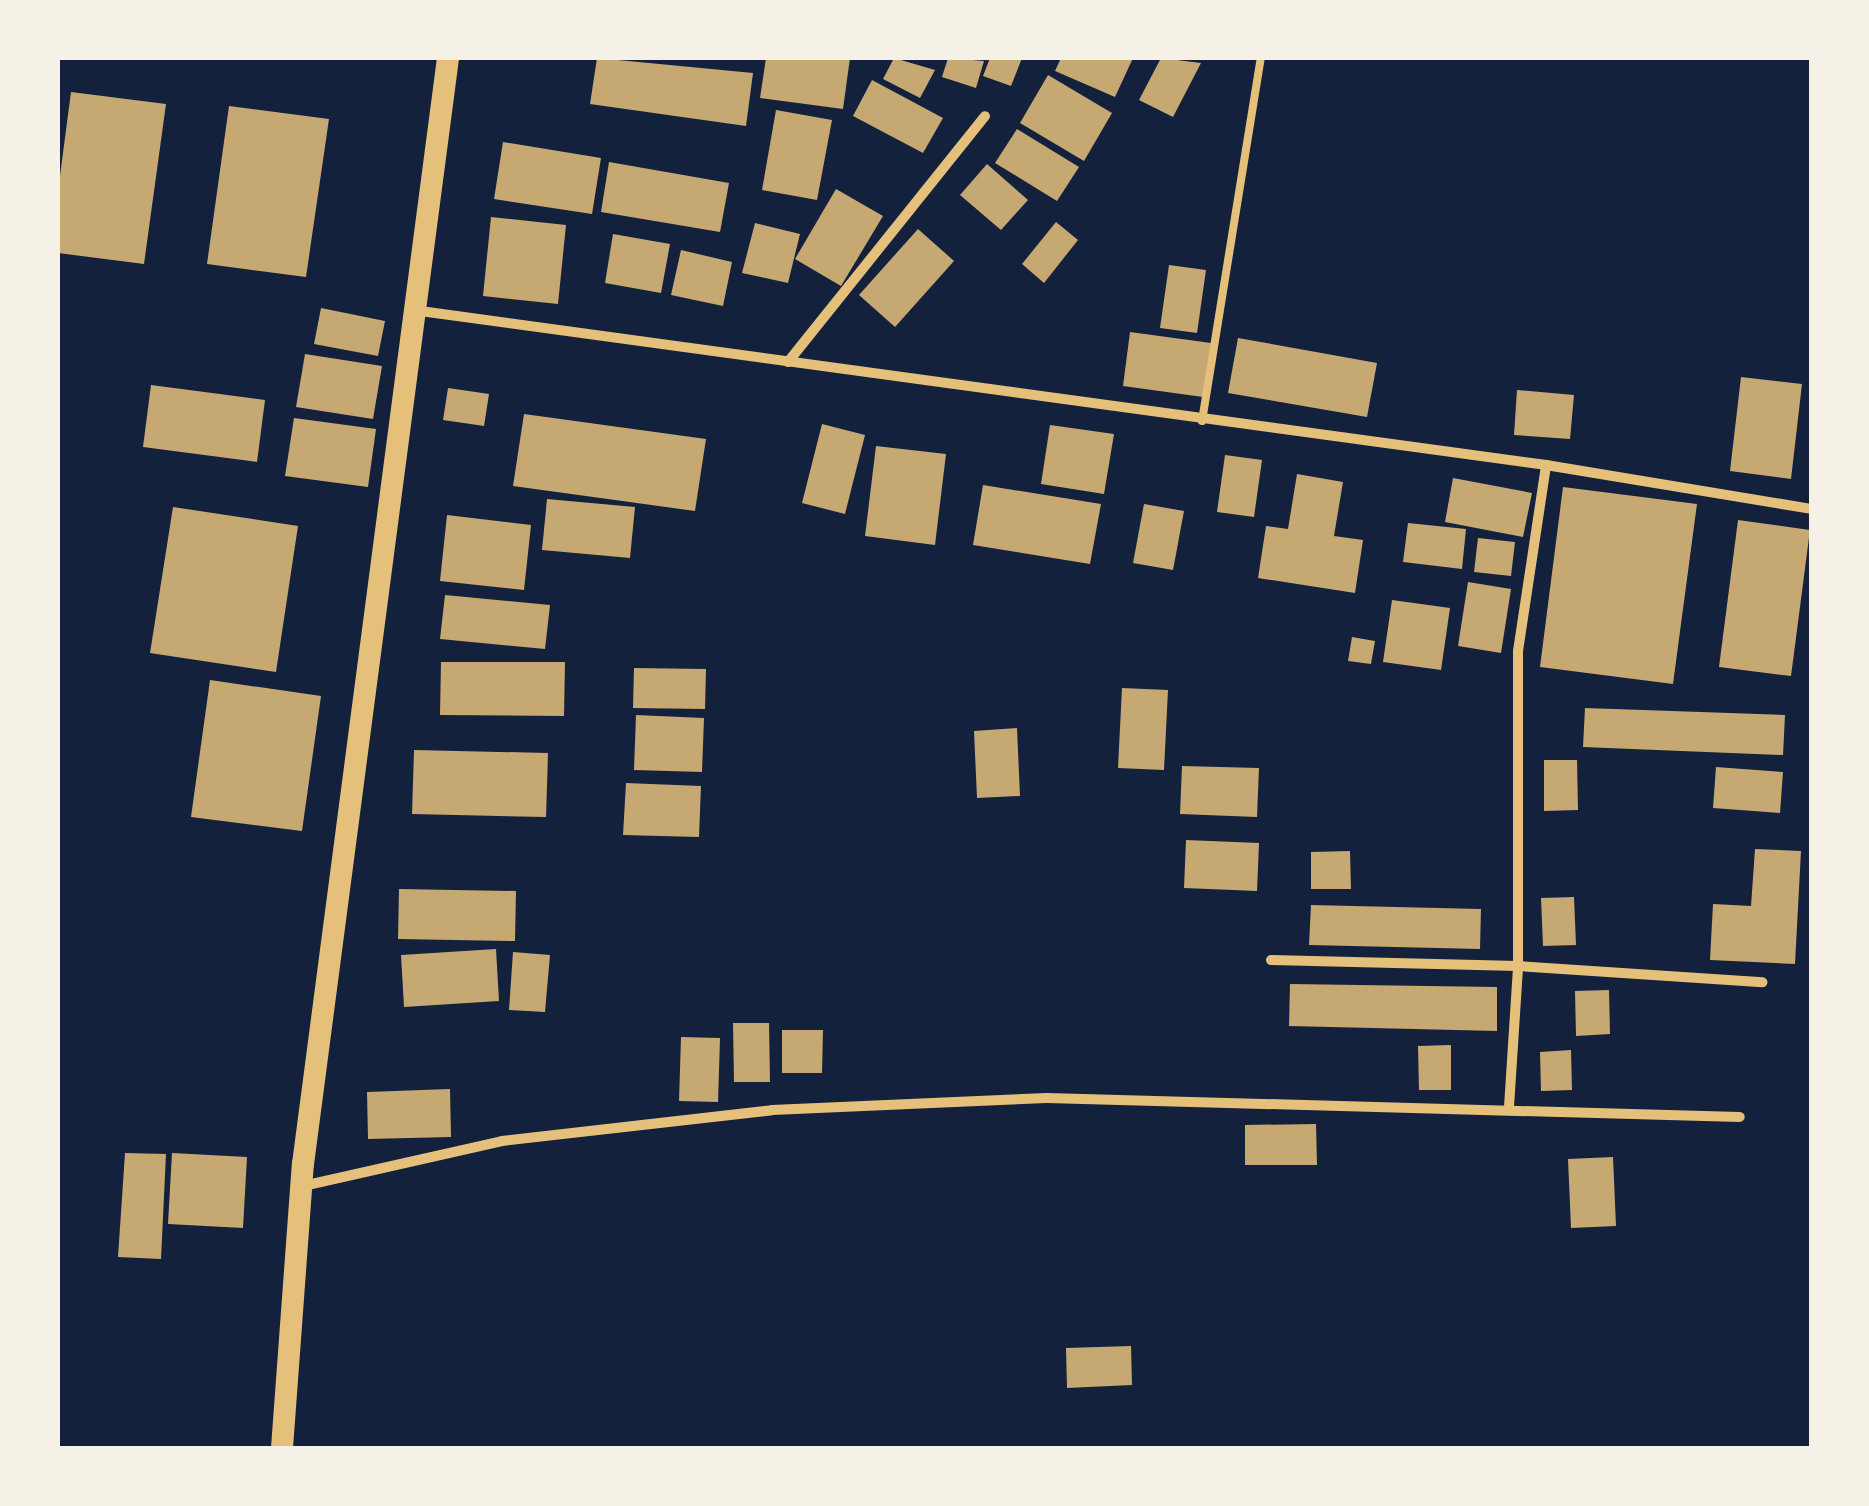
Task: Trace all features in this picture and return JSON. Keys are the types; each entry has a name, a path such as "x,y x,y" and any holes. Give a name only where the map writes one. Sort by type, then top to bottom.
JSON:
{"main road":[{"path":"282,1448 302,1186 412,310 448,58"}],"street":[{"path":"788,362 985,116"},
{"path":"412,310 1546,465 1812,509"},
{"path":"1509,1108 1518,966 1518,650 1546,465"},
{"path":"1270,960 1518,966 1762,982"},
{"path":"302,1186 502,1141 772,1110 1047,1098 1509,1108 1740,1118"}],"lane":[{"path":"1202,421 1260,58"}],"building":[{"path":"597,58 753,73 746,126 590,104"},
{"path":"766,58 850,58 843,109 760,98"},
{"path":"894,58 935,70 920,98 883,79"},
{"path":"948,58 984,61 976,88 942,77"},
{"path":"990,58 1022,58 1011,86 983,76"},
{"path":"1061,58 1133,58 1115,97 1055,71"},
{"path":"1161,58 1201,63 1173,117 1139,100"},
{"path":"1048,75 1112,113 1084,161 1020,123"},
{"path":"872,80 943,118 923,153 853,116"},
{"path":"71,92 166,104 144,264 58,253 58,191"},
{"path":"229,106 329,119 306,277 207,264"},
{"path":"776,110 832,120 817,200 762,190"},
{"path":"1017,129 1079,167 1057,201 995,163"},
{"path":"503,142 601,158 592,214 494,199"},
{"path":"609,162 729,183 720,232 601,212"},
{"path":"987,164 1028,200 1001,230 960,195"},
{"path":"836,189 883,216 841,286 795,259"},
{"path":"491,217 566,225 558,304 483,296"},
{"path":"1056,222 1078,240 1044,283 1022,264"},
{"path":"755,223 800,234 788,283 742,273"},
{"path":"918,229 954,261 895,327 859,295"},
{"path":"613,234 670,244 661,293 605,283"},
{"path":"681,250 732,262 723,306 671,295"},
{"path":"1169,265 1206,270 1197,333 1160,328"},
{"path":"321,308 385,321 378,356 314,344"},
{"path":"1130,332 1211,343 1203,397 1123,386"},
{"path":"1238,338 1377,363 1367,417 1228,393"},
{"path":"305,354 382,366 373,419 296,407"},
{"path":"1741,377 1802,384 1791,479 1730,471"},
{"path":"151,385 265,400 257,462 143,447"},
{"path":"448,388 489,394 484,426 443,420"},
{"path":"1517,390 1574,395 1570,439 1514,435"},
{"path":"524,414 706,439 695,511 513,486"},
{"path":"294,418 376,429 368,487 285,476"},
{"path":"822,424 865,435 845,514 802,503"},
{"path":"1050,425 1114,434 1104,494 1041,484"},
{"path":"876,446 946,454 935,545 865,536"},
{"path":"1225,455 1262,460 1254,517 1217,512"},
{"path":"1297,474 1343,482 1334,536 1363,540 1355,593 1258,578 1266,526 1288,529"},
{"path":"1453,478 1532,493 1523,537 1445,522"},
{"path":"983,485 1101,504 1090,564 973,545"},
{"path":"1563,487 1697,504 1673,684 1540,667"},
{"path":"547,499 635,507 630,558 542,550"},
{"path":"1144,504 1184,511 1173,570 1133,563"},
{"path":"173,507 298,526 276,672 150,653"},
{"path":"447,515 531,525 524,590 440,581"},
{"path":"1738,520 1810,530 1791,676 1719,667"},
{"path":"1408,523 1466,529 1462,569 1403,562"},
{"path":"1478,538 1515,542 1511,576 1474,572"},
{"path":"1468,582 1511,589 1501,653 1458,646"},
{"path":"445,595 550,605 545,649 440,639"},
{"path":"1392,600 1450,608 1441,670 1383,662"},
{"path":"1352,637 1375,641 1371,664 1348,661"},
{"path":"441,662 565,662 564,716 440,715"},
{"path":"634,668 706,669 705,709 633,708"},
{"path":"210,680 321,696 302,831 191,817"},
{"path":"1122,688 1168,690 1164,770 1118,768"},
{"path":"1585,708 1785,715 1783,755 1583,747"},
{"path":"636,715 704,718 702,772 634,770"},
{"path":"1017,728 1020,796 977,798 974,731"},
{"path":"414,750 548,753 546,817 412,814"},
{"path":"1544,760 1577,760 1578,810 1544,811"},
{"path":"1182,766 1259,768 1257,817 1180,814"},
{"path":"1716,767 1783,772 1780,813 1713,808"},
{"path":"626,783 701,786 699,837 623,835"},
{"path":"1186,840 1259,843 1257,891 1184,888"},
{"path":"1755,849 1801,851 1795,964 1710,960 1713,904 1751,906"},
{"path":"1350,851 1351,889 1311,889 1311,852"},
{"path":"399,889 516,891 515,941 398,939"},
{"path":"1574,897 1576,945 1543,946 1541,898"},
{"path":"1311,905 1481,909 1480,949 1309,945"},
{"path":"496,949 499,1001 404,1007 401,955"},
{"path":"513,952 550,955 545,1012 509,1010"},
{"path":"1290,984 1497,987 1497,1031 1289,1026"},
{"path":"1609,990 1610,1034 1576,1036 1575,991"},
{"path":"733,1023 769,1023 770,1082 734,1082"},
{"path":"782,1030 823,1030 822,1073 782,1073"},
{"path":"681,1037 720,1038 718,1102 679,1101"},
{"path":"1451,1045 1451,1090 1419,1090 1418,1046"},
{"path":"1571,1050 1572,1090 1541,1091 1540,1052"},
{"path":"450,1089 451,1137 368,1139 367,1092"},
{"path":"1316,1124 1317,1165 1245,1165 1245,1125"},
{"path":"125,1153 166,1154 161,1259 118,1257"},
{"path":"172,1153 247,1157 243,1228 168,1224"},
{"path":"1613,1157 1616,1226 1571,1228 1568,1159"},
{"path":"1131,1346 1132,1385 1067,1388 1066,1348"}]}
